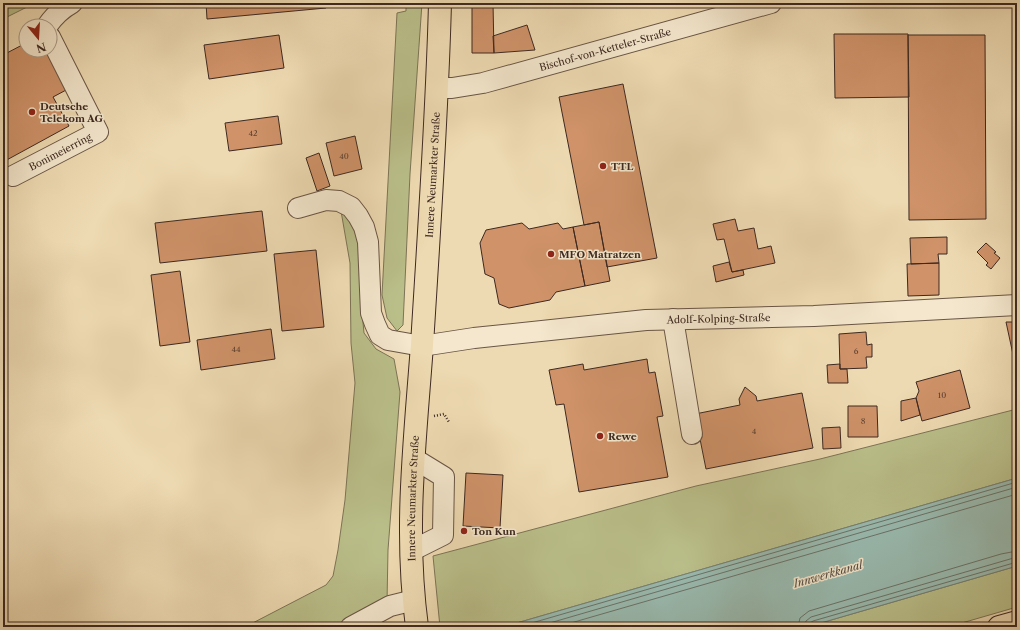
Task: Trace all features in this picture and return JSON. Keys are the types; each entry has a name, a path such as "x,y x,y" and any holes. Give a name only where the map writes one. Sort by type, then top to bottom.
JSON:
{"main road":[{"name":"Innere Neumarkter Straße","path":"417,627 410,522 438,88 440,3"},
{"path":"999,627 1017,622"}],"street":[{"path":"53,18 61,9 72,3"},
{"name":"Bischof-von-Ketteler-Straße","path":"438,88 452,88 483,83 771,3"},
{"name":"Bonimeierring","path":"13,176 98,132 58,53"},
{"path":"298,208 326,200 339,201 351,207 361,222 368,242 371,313 380,335 388,340 422,346"},
{"name":"Adolf-Kolping-Straße","path":"422,346 482,337 646,320 814,316 1017,305"},
{"path":"673,319 692,434"},
{"path":"411,551 443,535 444,477 413,458"},
{"path":"351,627 390,606 414,600"}],"green space":[{"path":"3,3 35,3 3,19"},
{"path":"406,3 422,3 410,174 403,325 397,331 387,318 382,295 397,13 406,11"},
{"path":"341,211 363,232 362,312 364,333 376,349 394,359 400,392 388,550 387,602 350,627 245,627 326,585 333,576 345,500 355,383 351,343 350,263"},
{"path":"1017,409 1017,478 503,627 440,627 433,556 696,486 820,459"},
{"path":"1017,566 1017,607 948,627 807,627"}],"water":[{"name":"Innwerkkanal","path":"1017,478 1017,566 807,627 503,627"}],"building":[{"path":"206,3 326,3 326,8 207,19"},
{"path":"472,3 493,3 494,53 472,53"},
{"path":"507,3 523,3 508,7"},
{"path":"527,25 535,50 494,53 493,36"},
{"path":"834,34 908,34 909,97 835,98"},
{"path":"279,35 284,68 209,79 204,45"},
{"path":"908,35 985,35 986,219 909,220"},
{"name":"Deutsche Telekom AG","path":"18,47 18,58 51,58 68,89 53,97 69,126 3,162 3,55"},
{"path":"623,84 657,258 607,267 599,222 584,225 559,97"},
{"path":"278,116 282,144 229,151 225,123"},
{"path":"355,136 362,169 334,176 326,143"},
{"path":"319,153 330,186 317,191 306,158"},
{"path":"1017,167 1017,284 1016,284"},
{"path":"262,211 267,251 160,263 155,223"},
{"path":"735,219 738,231 754,228 758,249 771,246 775,263 732,272 724,239 717,240 713,224"},
{"path":"599,222 610,281 585,286 573,227"},
{"path":"522,223 529,229 558,223 563,229 573,227 585,286 556,292 550,300 509,308 499,304 494,278 485,274 480,243 486,230"},
{"path":"947,237 947,254 938,254 939,263 911,264 910,238"},
{"path":"986,243 1000,258 991,269 986,265 988,263 977,252"},
{"path":"316,250 324,327 282,331 274,254"},
{"path":"729,262 732,272 743,270 744,275 716,282 713,266"},
{"path":"939,263 939,295 908,296 907,264"},
{"path":"180,271 190,342 160,346 151,275"},
{"path":"1006,322 1017,322 1017,373"},
{"path":"271,329 275,359 201,370 197,340"},
{"path":"866,332 867,345 872,344 872,357 866,357 867,368 840,369 839,334"},
{"path":"647,359 649,373 655,372 663,416 657,417 668,477 579,492 564,404 556,405 549,370 583,364 584,370"},
{"path":"840,364 840,369 847,369 848,383 828,383 827,365"},
{"path":"960,370 970,408 922,421 916,398 919,391 916,382"},
{"path":"745,387 756,396 757,401 802,393 813,448 706,469 695,414 740,405 739,399"},
{"path":"916,398 920,415 901,421 901,401"},
{"path":"848,406 877,406 878,437 848,437"},
{"path":"840,427 841,448 823,449 822,428"},
{"path":"466,473 503,475 500,528 463,526"}],"place":[{"name":"Deutsche Telekom AG","path":"32,112"},
{"name":"TTL","path":"603,166"},
{"name":"MFO Matratzen","path":"551,254"},
{"name":"Rewe","path":"600,436"},
{"name":"Ton Kun","path":"464,531"}]}
